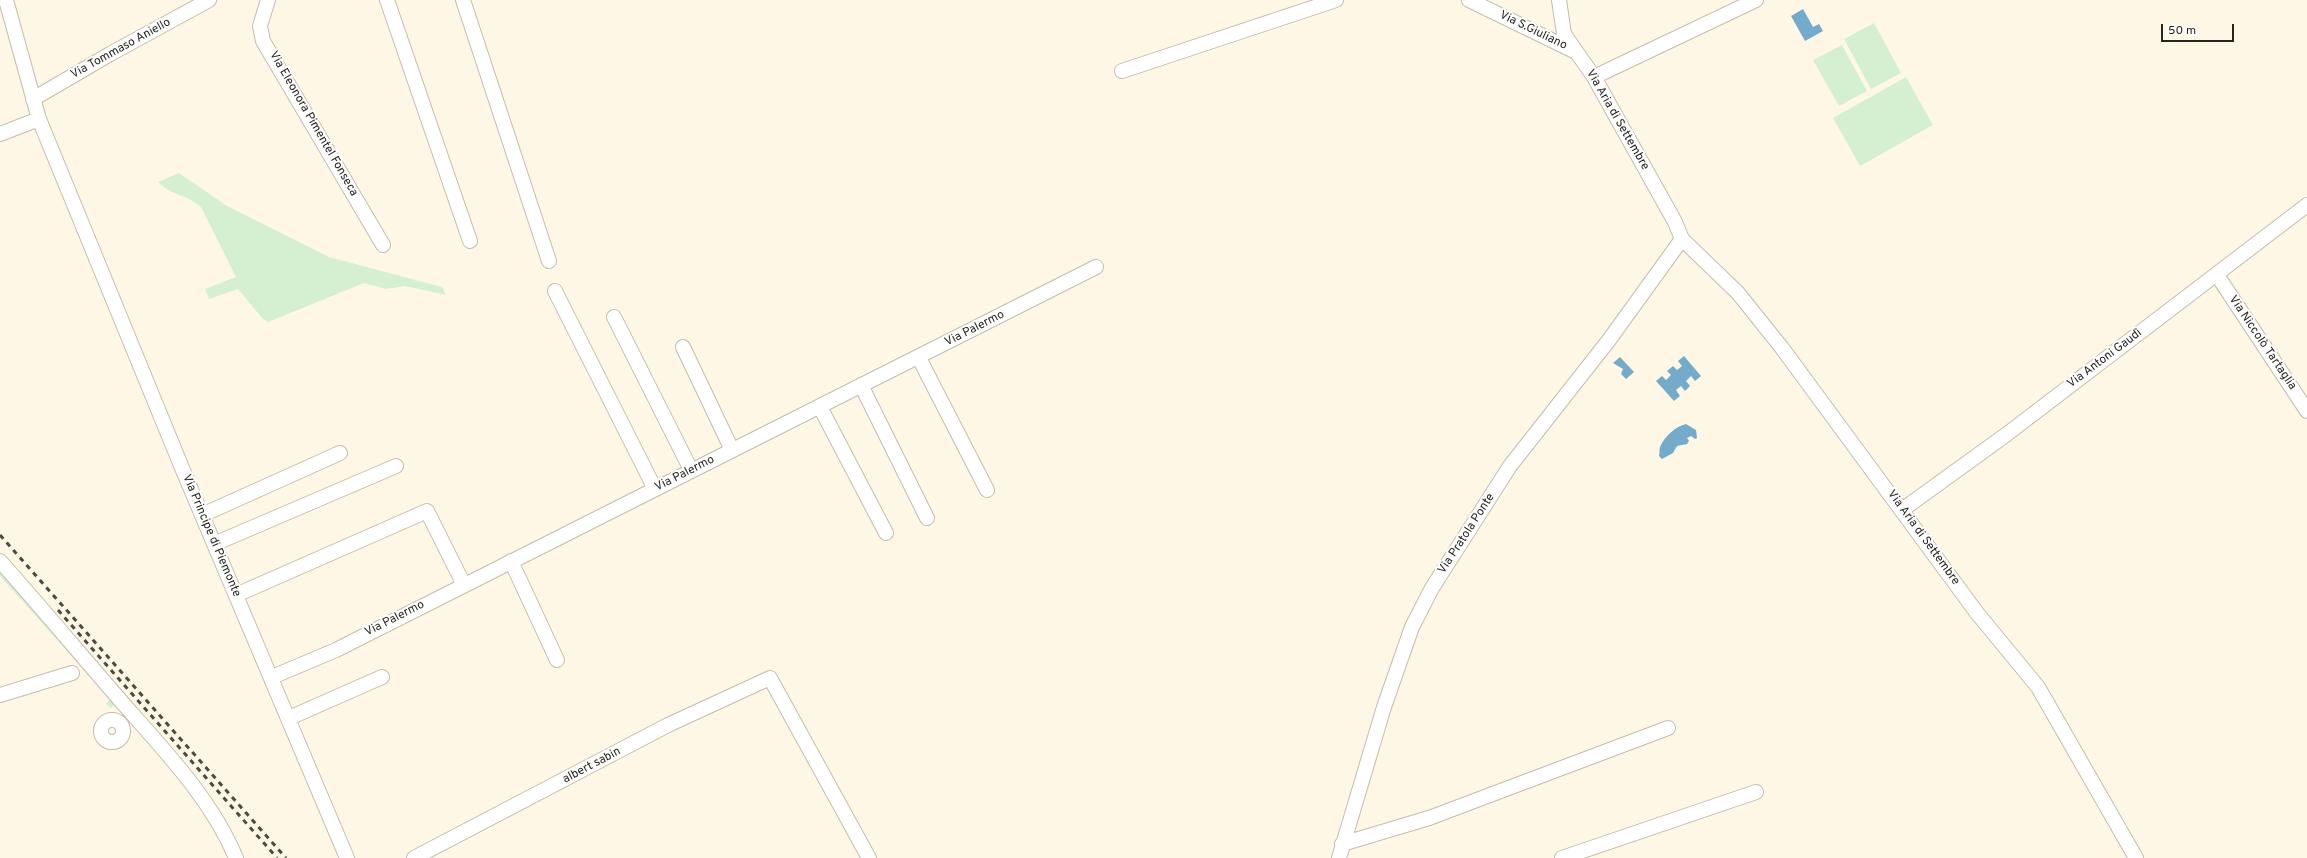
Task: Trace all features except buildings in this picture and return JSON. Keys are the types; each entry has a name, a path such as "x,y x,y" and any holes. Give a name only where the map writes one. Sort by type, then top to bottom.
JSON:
{"street":[{"name":"Via Principe di Piemonte","path":"6,0 39,119 202,516 272,677 347,858"},
{"name":"Via Tommaso Aniello","path":"33,99 110,54 209,0"},
{"name":"Via Eleonora Pimentel Fonseca","path":"268,0 260,26 263,41 383,245"},
{"path":"387,0 470,242"},
{"path":"463,0 549,260"},
{"path":"1122,71 1336,0"},
{"name":"Via S.Giuliano","path":"1470,0 1575,51"},
{"name":"Via Aria di Settembre","path":"1559,0 1564,34 1594,77 1675,222 1682,238 1738,293 1844,429 1977,613 2038,687 2136,858"},
{"path":"1594,77 1756,0"},
{"path":"0,134 39,119"},
{"name":"Via Antoni Gaudì","path":"1902,510 2007,434 2307,205"},
{"name":"Via Pratola Ponte","path":"1341,851 1384,707 1412,626 1432,588 1510,466 1609,340 1682,238"},
{"name":"Via Palermo","path":"272,677 336,650 464,584 918,358 1096,267"},
{"name":"Via Niccolò Tartaglia","path":"2217,275 2307,411"},
{"path":"554,291 654,489"},
{"path":"614,317 691,470"},
{"path":"683,347 732,450"},
{"path":"918,358 987,490"},
{"path":"862,385 927,518"},
{"path":"820,407 886,533"},
{"path":"202,516 340,453"},
{"path":"214,544 396,466"},
{"path":"236,595 427,510 464,584"},
{"path":"0,561 139,720 210,809 228,838 236,858"},
{"path":"511,561 557,660"},
{"path":"0,695 72,673"},
{"path":"289,718 382,677"},
{"name":"albert sabin","path":"414,858 668,726 770,678 869,858"},
{"path":"123,728 139,720"},
{"path":"1341,851 1668,728"},
{"path":"1562,858 1756,792"}],"green space":[{"path":"1874,23 1901,73 1871,89 1844,39"},
{"path":"1842,45 1867,91 1839,106 1813,60"},
{"path":"1906,77 1933,125 1860,166 1833,118"},
{"path":"179,173 227,206 329,257 442,287 446,295 405,286 386,289 364,283 268,322 263,319 238,289 209,299 205,289 236,277 201,207 196,203 168,190 158,182"},
{"path":"0,570 117,702 111,708 106,704 110,699 0,576"}],"water":[{"path":"1803,9 1813,27 1819,24 1823,31 1805,41 1791,16"},
{"path":"1684,356 1701,376 1695,381 1691,376 1686,381 1690,386 1685,391 1681,386 1676,390 1680,396 1674,401 1656,381 1662,376 1666,380 1671,375 1667,371 1673,366 1677,370 1682,366 1678,361"},
{"path":"1620,357 1634,372 1626,379 1621,374 1623,369 1613,363"},
{"path":"1686,424 1696,430 1697,438 1695,439 1691,436 1687,438 1689,441 1687,444 1677,446 1673,453 1662,459 1659,456 1664,439 1671,432"}],"railway":[{"path":"0,535 286,858"},
{"path":"58,610 277,858"}]}
